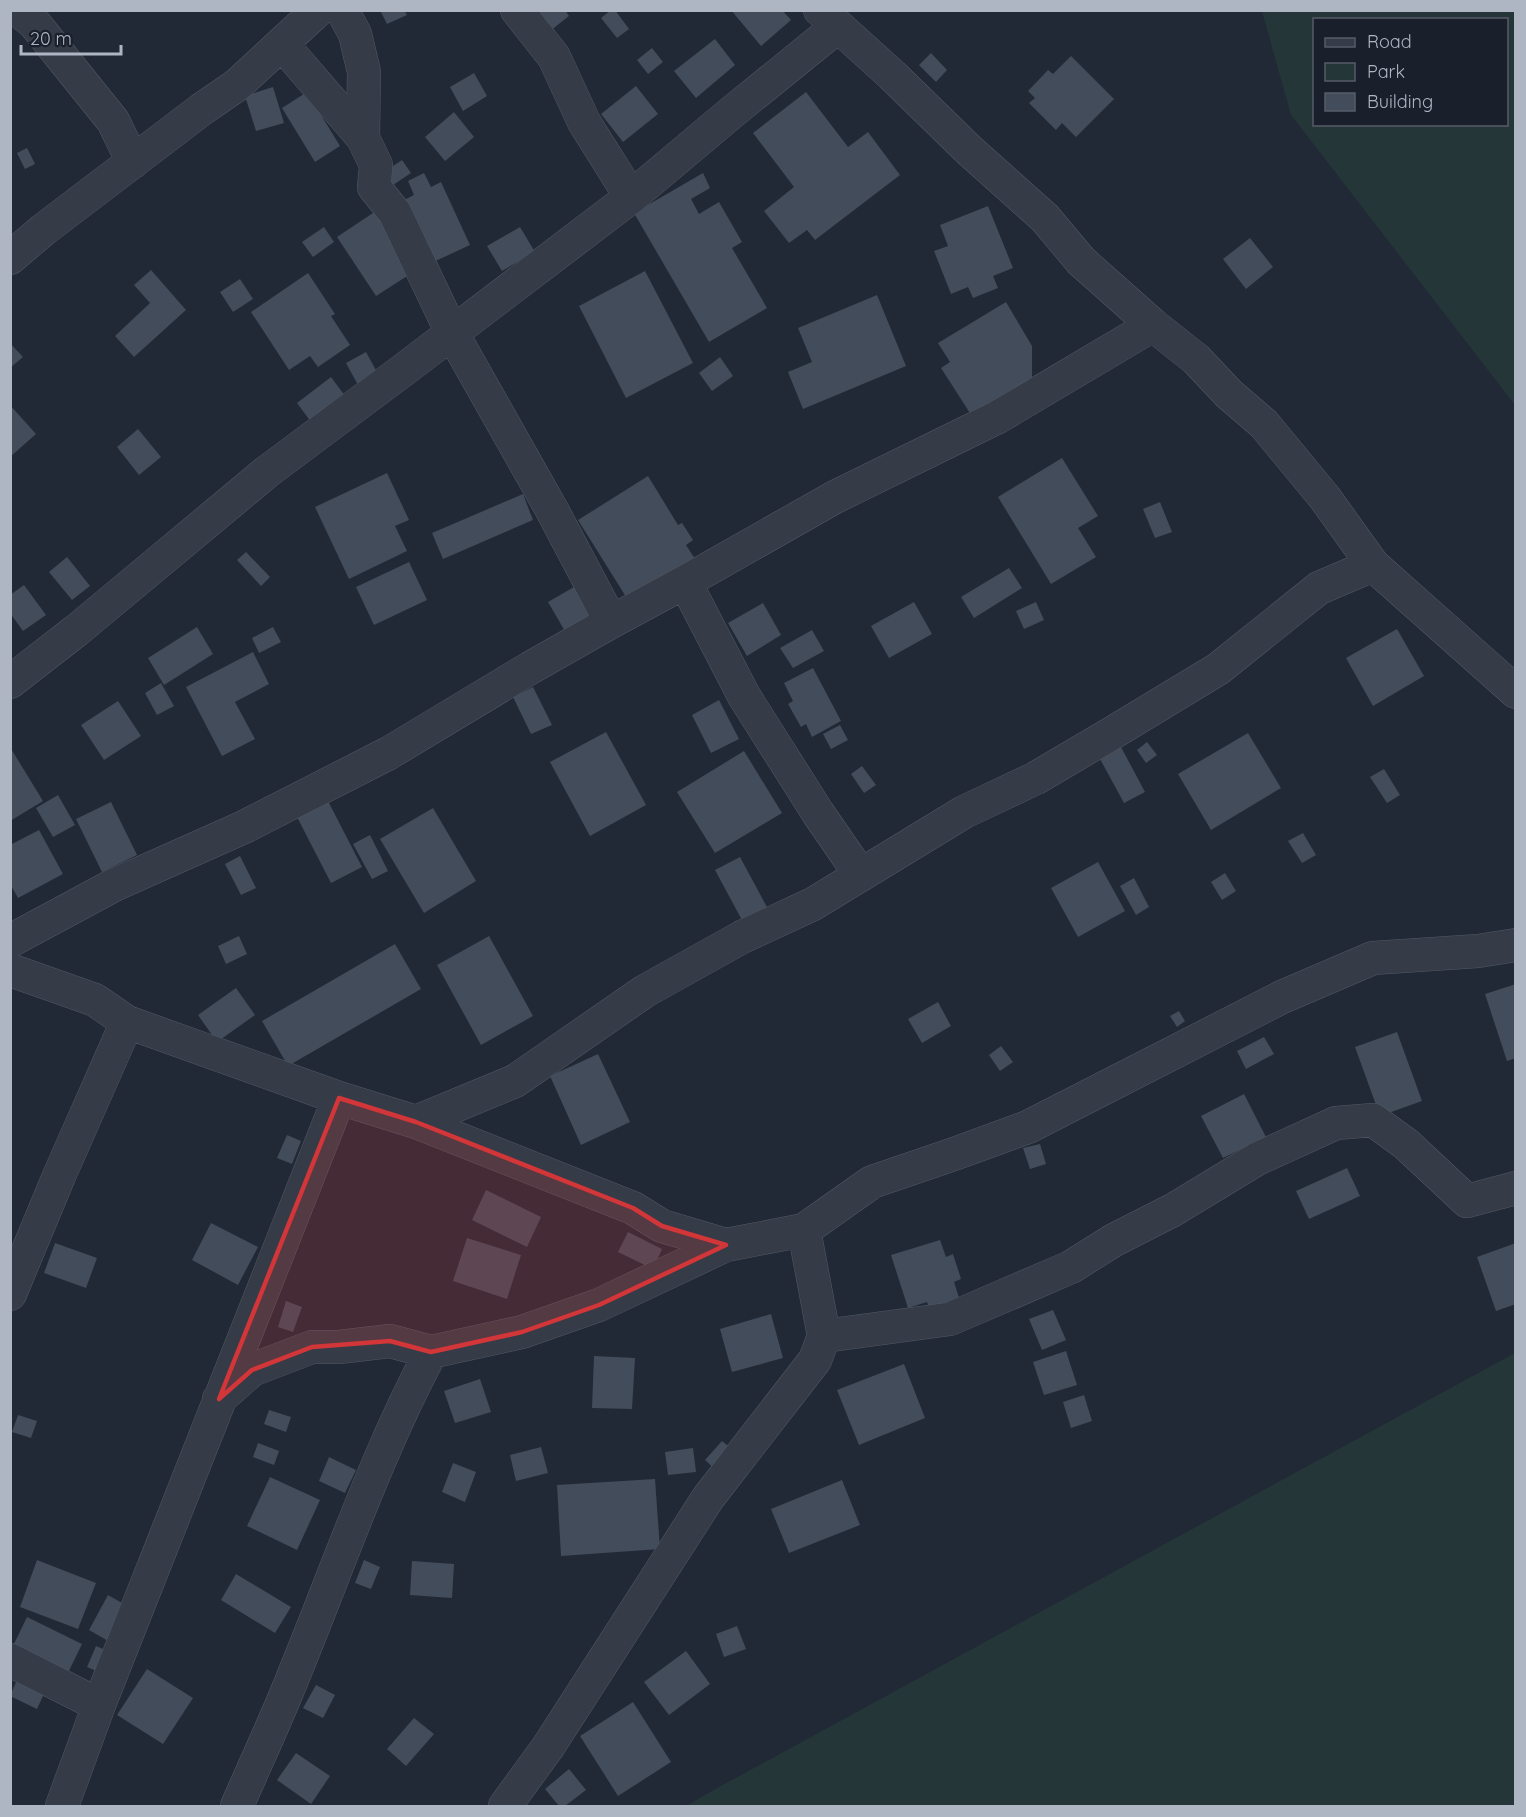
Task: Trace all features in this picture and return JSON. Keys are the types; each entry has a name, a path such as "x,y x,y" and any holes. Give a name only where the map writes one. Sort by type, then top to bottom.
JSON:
{"street":[{"path":"18,10 34,24 113,121 133,162"},
{"path":"10,258 43,230 237,85 318,10"},
{"path":"342,10 355,34 364,72 363,138"},
{"path":"517,10 554,57 584,122 631,197"},
{"path":"10,682 77,630 268,471 631,197 731,113 829,19 1045,218 1081,261 1153,325 1196,359 1229,394 1264,424 1325,498 1373,565 1515,692"},
{"path":"282,44 363,138 376,165 374,187 395,213 452,333 552,510 611,622"},
{"path":"10,941 114,885 244,827 389,753 611,622 835,497 998,417 1153,325"},
{"path":"417,1122 515,1081 645,991 742,937 813,904 964,812 1036,778 1218,669 1319,588 1373,565"},
{"path":"684,582 744,696 818,813 860,874"},
{"path":"219,1399 252,1370 312,1347 339,1347 390,1341 431,1353 522,1332 588,1309 726,1245 804,1230 872,1182 1028,1127 1282,997 1373,958 1478,951 1515,945"},
{"path":"10,970 95,1000 127,1022 339,1098 417,1122 633,1208 662,1226 726,1245"},
{"path":"10,1294 127,1022"},
{"path":"62,1806 99,1705 339,1098"},
{"path":"824,1336 950,1318 1071,1267 1114,1240 1173,1210 1257,1159 1336,1123 1373,1120 1406,1144 1467,1201 1515,1188"},
{"path":"505,1806 554,1738 708,1498 815,1359 824,1336 804,1230"},
{"path":"237,1806 295,1673 364,1497 413,1385 431,1353"},
{"path":"10,1660 99,1705"}],"highlighted area":[{"path":"339,1098 416,1122 633,1208 662,1226 726,1245 599,1305 522,1332 431,1352 390,1341 312,1347 252,1370 219,1399"}],"green space":[{"path":"1262,11 1515,11 1515,405 1291,115"},
{"path":"1515,1353 1515,1806 686,1806 710,1792"}],"building":[{"path":"380,10 404,10 407,15 387,24"},
{"path":"534,10 565,10 569,16 550,31"},
{"path":"611,10 615,10 629,29 617,38 601,18"},
{"path":"731,10 782,10 791,20 761,46"},
{"path":"715,39 735,65 696,98 674,71"},
{"path":"652,48 663,62 648,74 637,60"},
{"path":"931,53 947,70 936,82 919,65"},
{"path":"1071,56 1114,99 1076,137 1062,123 1056,130 1029,103 1035,98 1028,91 1048,70 1053,74"},
{"path":"474,73 487,96 463,111 450,87"},
{"path":"636,86 658,114 623,142 601,114"},
{"path":"273,87 284,123 256,131 245,96"},
{"path":"307,92 340,146 315,162 282,108"},
{"path":"806,92 848,147 868,132 900,175 815,240 807,230 789,243 764,211 794,187 753,133"},
{"path":"454,112 474,137 445,161 425,137"},
{"path":"27,148 35,164 25,169 17,153"},
{"path":"402,160 411,173 390,187 381,174"},
{"path":"424,173 431,187 441,182 470,245 427,265 398,203 414,195 408,181"},
{"path":"703,173 710,188 691,199 699,214 719,202 742,242 732,248 767,308 709,342 634,213"},
{"path":"988,206 1013,268 993,276 998,288 973,298 968,287 951,294 934,251 948,246 940,225"},
{"path":"376,211 415,271 376,296 337,237"},
{"path":"324,227 334,242 313,257 302,242"},
{"path":"520,227 535,252 502,271 487,246"},
{"path":"1250,238 1273,267 1246,289 1223,259"},
{"path":"151,270 186,310 134,357 115,336 150,303 134,285"},
{"path":"645,271 693,363 626,398 579,306"},
{"path":"308,273 335,314 331,316 350,345 318,367 310,356 289,370 251,312"},
{"path":"240,279 253,299 233,312 220,292"},
{"path":"877,295 906,366 803,409 788,372 812,362 798,328"},
{"path":"1006,302 1032,346 1032,388 977,424 941,368 950,362 938,343"},
{"path":"10,343 23,357 10,368"},
{"path":"366,352 378,374 358,385 346,363"},
{"path":"720,357 733,376 712,391 699,373"},
{"path":"331,377 348,400 314,426 297,403"},
{"path":"10,405 36,434 10,457"},
{"path":"138,429 161,457 139,475 117,447"},
{"path":"1062,458 1098,516 1078,528 1096,557 1051,584 998,497"},
{"path":"387,473 409,520 395,526 407,551 349,579 315,507"},
{"path":"648,476 678,525 682,523 693,540 686,545 695,559 628,600 578,520"},
{"path":"523,494 533,520 443,559 432,533"},
{"path":"1160,502 1172,532 1155,538 1143,509"},
{"path":"246,552 270,577 261,586 237,560"},
{"path":"67,557 90,586 72,600 49,572"},
{"path":"409,562 427,600 374,625 356,587"},
{"path":"1009,568 1022,588 974,618 961,597"},
{"path":"24,585 46,615 23,631 10,613 10,595"},
{"path":"574,587 591,618 566,633 548,602"},
{"path":"914,602 932,634 889,658 871,626"},
{"path":"1036,602 1044,620 1024,629 1016,611"},
{"path":"763,603 781,635 747,656 728,623"},
{"path":"197,627 213,654 164,685 148,658"},
{"path":"273,627 281,642 259,653 252,638"},
{"path":"1397,629 1424,676 1373,706 1346,658"},
{"path":"812,630 824,651 793,668 780,648"},
{"path":"253,652 269,684 235,702 255,739 222,756 186,687"},
{"path":"813,668 841,721 812,737 806,724 801,727 788,704 793,701 784,683"},
{"path":"161,683 174,706 157,715 145,693"},
{"path":"533,687 552,725 531,734 513,697"},
{"path":"719,700 739,739 711,753 692,715"},
{"path":"118,701 141,736 104,760 81,725"},
{"path":"840,725 848,740 831,749 823,734"},
{"path":"606,732 646,805 590,836 550,762"},
{"path":"1248,733 1281,788 1211,830 1178,774"},
{"path":"1147,742 1157,755 1146,763 1137,750"},
{"path":"10,747 43,801 10,821"},
{"path":"1121,747 1145,792 1124,803 1100,759"},
{"path":"744,751 782,813 715,853 677,792"},
{"path":"862,766 876,785 864,793 851,774"},
{"path":"1384,769 1400,795 1387,803 1370,777"},
{"path":"58,795 75,825 53,837 36,808"},
{"path":"328,801 362,867 331,883 297,817"},
{"path":"111,802 137,855 102,872 76,819"},
{"path":"433,808 476,881 424,913 380,839"},
{"path":"39,830 63,874 18,898 10,884 10,845"},
{"path":"1303,833 1316,855 1302,863 1288,841"},
{"path":"370,835 388,871 372,879 353,844"},
{"path":"240,856 256,888 241,895 225,864"},
{"path":"740,857 768,909 743,922 715,870"},
{"path":"1098,862 1125,911 1078,937 1051,888"},
{"path":"1225,873 1236,891 1222,900 1211,882"},
{"path":"1134,878 1149,907 1136,915 1120,886"},
{"path":"239,936 247,954 226,964 218,946"},
{"path":"489,936 533,1016 481,1045 437,965"},
{"path":"395,944 421,989 288,1066 262,1021"},
{"path":"1516,984 1516,1058 1507,1061 1485,994"},
{"path":"236,988 255,1015 217,1042 198,1015"},
{"path":"938,1002 951,1026 922,1043 908,1019"},
{"path":"1179,1011 1185,1021 1177,1027 1170,1016"},
{"path":"1397,1032 1422,1101 1380,1116 1355,1047"},
{"path":"1264,1037 1274,1054 1246,1069 1237,1051"},
{"path":"1001,1046 1013,1062 1000,1071 989,1055"},
{"path":"598,1054 630,1122 581,1145 550,1076"},
{"path":"1244,1094 1266,1137 1223,1158 1201,1116"},
{"path":"287,1135 301,1141 292,1164 277,1158"},
{"path":"1040,1144 1046,1164 1030,1169 1023,1148"},
{"path":"1347,1168 1360,1196 1309,1219 1296,1191"},
{"path":"486,1190 541,1217 527,1247 472,1220"},
{"path":"211,1223 258,1247 238,1285 192,1260"},
{"path":"628,1232 662,1249 653,1269 618,1252"},
{"path":"467,1238 521,1255 507,1299 453,1281"},
{"path":"940,1240 946,1257 953,1254 961,1279 954,1282 961,1304 931,1314 927,1302 908,1308 891,1255"},
{"path":"55,1243 97,1258 86,1288 44,1273"},
{"path":"1516,1243 1516,1304 1496,1311 1477,1257"},
{"path":"286,1301 302,1307 293,1332 278,1327"},
{"path":"1053,1310 1066,1340 1042,1350 1029,1319"},
{"path":"771,1314 783,1358 732,1372 720,1329"},
{"path":"1066,1351 1077,1385 1044,1395 1033,1362"},
{"path":"594,1356 635,1358 632,1409 592,1408"},
{"path":"904,1364 925,1418 859,1445 837,1390"},
{"path":"480,1379 491,1412 455,1423 444,1391"},
{"path":"1084,1395 1092,1421 1071,1428 1063,1402"},
{"path":"269,1410 291,1417 286,1432 264,1424"},
{"path":"18,1415 37,1421 31,1438 12,1432"},
{"path":"722,1441 733,1450 716,1470 705,1460"},
{"path":"258,1443 279,1451 274,1465 253,1457"},
{"path":"541,1447 548,1473 516,1481 510,1455"},
{"path":"693,1448 696,1472 668,1475 665,1452"},
{"path":"329,1457 356,1470 345,1493 319,1481"},
{"path":"453,1463 476,1472 465,1502 442,1492"},
{"path":"270,1477 320,1500 297,1550 247,1526"},
{"path":"655,1479 660,1549 561,1556 557,1485"},
{"path":"842,1480 860,1525 789,1553 771,1509"},
{"path":"37,1560 96,1583 78,1629 20,1607"},
{"path":"364,1560 380,1567 371,1589 355,1583"},
{"path":"412,1561 454,1564 452,1598 410,1595"},
{"path":"236,1574 291,1607 275,1633 221,1600"},
{"path":"108,1595 129,1607 110,1642 89,1630"},
{"path":"27,1617 82,1644 66,1677 11,1650"},
{"path":"737,1626 746,1649 724,1657 716,1634"},
{"path":"96,1646 110,1652 101,1673 87,1667"},
{"path":"686,1651 710,1684 669,1715 644,1682"},
{"path":"147,1669 193,1698 163,1744 117,1715"},
{"path":"20,1673 48,1685 37,1709 10,1696"},
{"path":"316,1685 335,1695 323,1718 303,1708"},
{"path":"633,1702 671,1762 618,1796 580,1736"},
{"path":"414,1718 434,1734 406,1766 387,1749"},
{"path":"296,1753 330,1776 311,1804 277,1780"},
{"path":"569,1769 586,1790 565,1806 559,1806 545,1789"}]}
